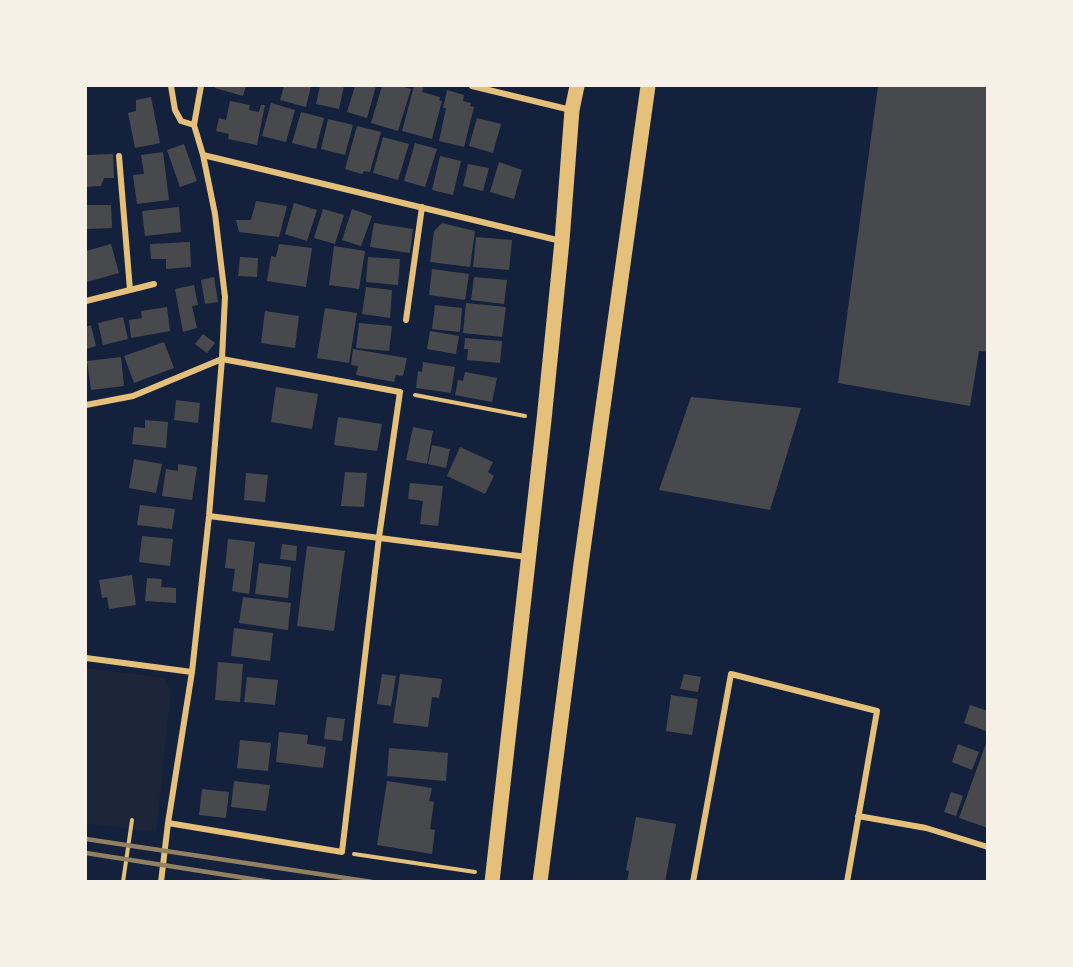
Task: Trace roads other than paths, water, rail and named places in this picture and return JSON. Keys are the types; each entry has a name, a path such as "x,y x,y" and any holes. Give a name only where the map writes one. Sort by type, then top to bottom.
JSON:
{"main road":[{"path":"492,878 544,420 562,241 572,110 577,86"},
{"path":"540,882 581,564 648,86"}],"street":[{"path":"171,86 175,110 181,120 194,125"},
{"path":"161,882 192,672 209,516 222,359 225,297 215,214 203,155 194,125 201,86"},
{"path":"472,86 572,110"},
{"path":"203,155 562,241"},
{"path":"119,156 130,290"},
{"path":"406,320 422,207"},
{"path":"86,301 154,284"},
{"path":"86,405 133,396 222,359 400,392 379,537 342,852 168,824"},
{"path":"209,516 528,557"},
{"path":"86,658 192,672"},
{"path":"693,882 731,674 877,711 848,882"},
{"path":"858,816 926,828 987,847"}],"railway":[{"path":"86,839 372,882"},
{"path":"86,853 271,882"}]}
